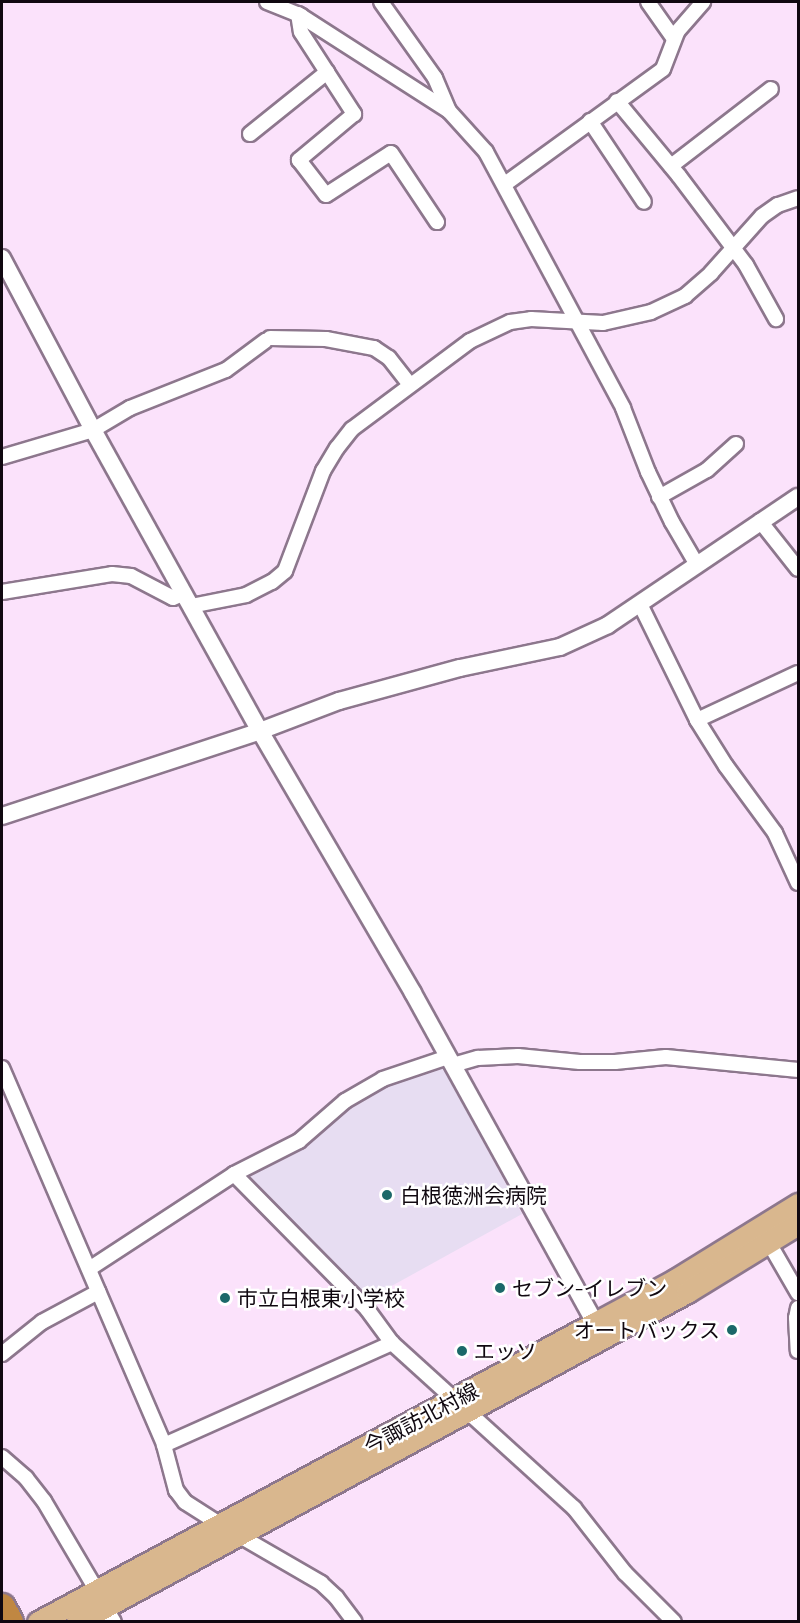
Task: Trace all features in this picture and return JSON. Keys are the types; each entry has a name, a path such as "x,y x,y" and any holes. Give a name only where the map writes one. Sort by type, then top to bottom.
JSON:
{"highway":[{"path":"2,1607 10,1622"}],"main road":[{"name":"今諏訪北村線","path":"599,1331 675,1280 798,1204"},
{"name":"今諏訪北村線","path":"77,1622 240,1535 459,1407 769,1243 798,1224"},
{"name":"今諏訪北村線","path":"38,1622 105,1606 221,1525 459,1407"}],"street":[{"path":"267,2 298,14 449,111 486,152 623,408 659,497 696,563"},
{"path":"381,2 435,78 449,111"},
{"path":"648,2 674,39"},
{"path":"505,184 663,69 674,39 694,9 703,2"},
{"path":"298,14 300,32 354,114 299,160 326,195 391,153 437,222"},
{"path":"250,134 327,72"},
{"path":"671,166 771,89"},
{"path":"617,101 671,166 733,248 776,319"},
{"path":"590,121 644,202"},
{"path":"2,592 112,574 131,576 173,598 187,600 246,595 272,582 285,571 323,471 352,429 470,341 510,322 531,319 603,323 659,308 685,296 762,216 778,205 798,198"},
{"path":"2,258 187,600 450,1061 599,1331"},
{"path":"2,457 93,430 130,408 226,370 268,340 326,339 374,348 389,358 410,385"},
{"path":"659,497 707,470 736,444"},
{"path":"2,816 260,731 339,701 391,686 560,647 608,625 696,563 798,497"},
{"path":"760,521 798,569"},
{"path":"640,604 697,720 726,766 776,832 798,883"},
{"path":"697,720 798,673"},
{"path":"88,1269 234,1174 299,1141 345,1101 383,1079 450,1061 518,1056 580,1062 615,1062 666,1057 798,1070"},
{"path":"2,1068 164,1445 176,1490 185,1502 321,1583 336,1597 355,1622"},
{"path":"234,1174 367,1309 392,1343 459,1407 574,1508 625,1573 674,1622"},
{"path":"769,1243 798,1293"},
{"path":"2,1354 42,1322 98,1292"},
{"path":"798,1308 796,1318 798,1351"},
{"path":"164,1445 392,1343"},
{"path":"2,1457 26,1478 44,1501 105,1606"}],"shaded area":[{"name":"白根徳洲会病院","path":"442,1066 522,1214 368,1299 243,1175 302,1141 376,1089 422,1067"}],"place":[{"name":"白根徳洲会病院","path":"387,1195"},
{"name":"セブン-イレブン","path":"500,1288"},
{"name":"市立白根東小学校","path":"225,1298"},
{"name":"オートバックス","path":"732,1330"},
{"name":"エッソ","path":"462,1351"}]}
